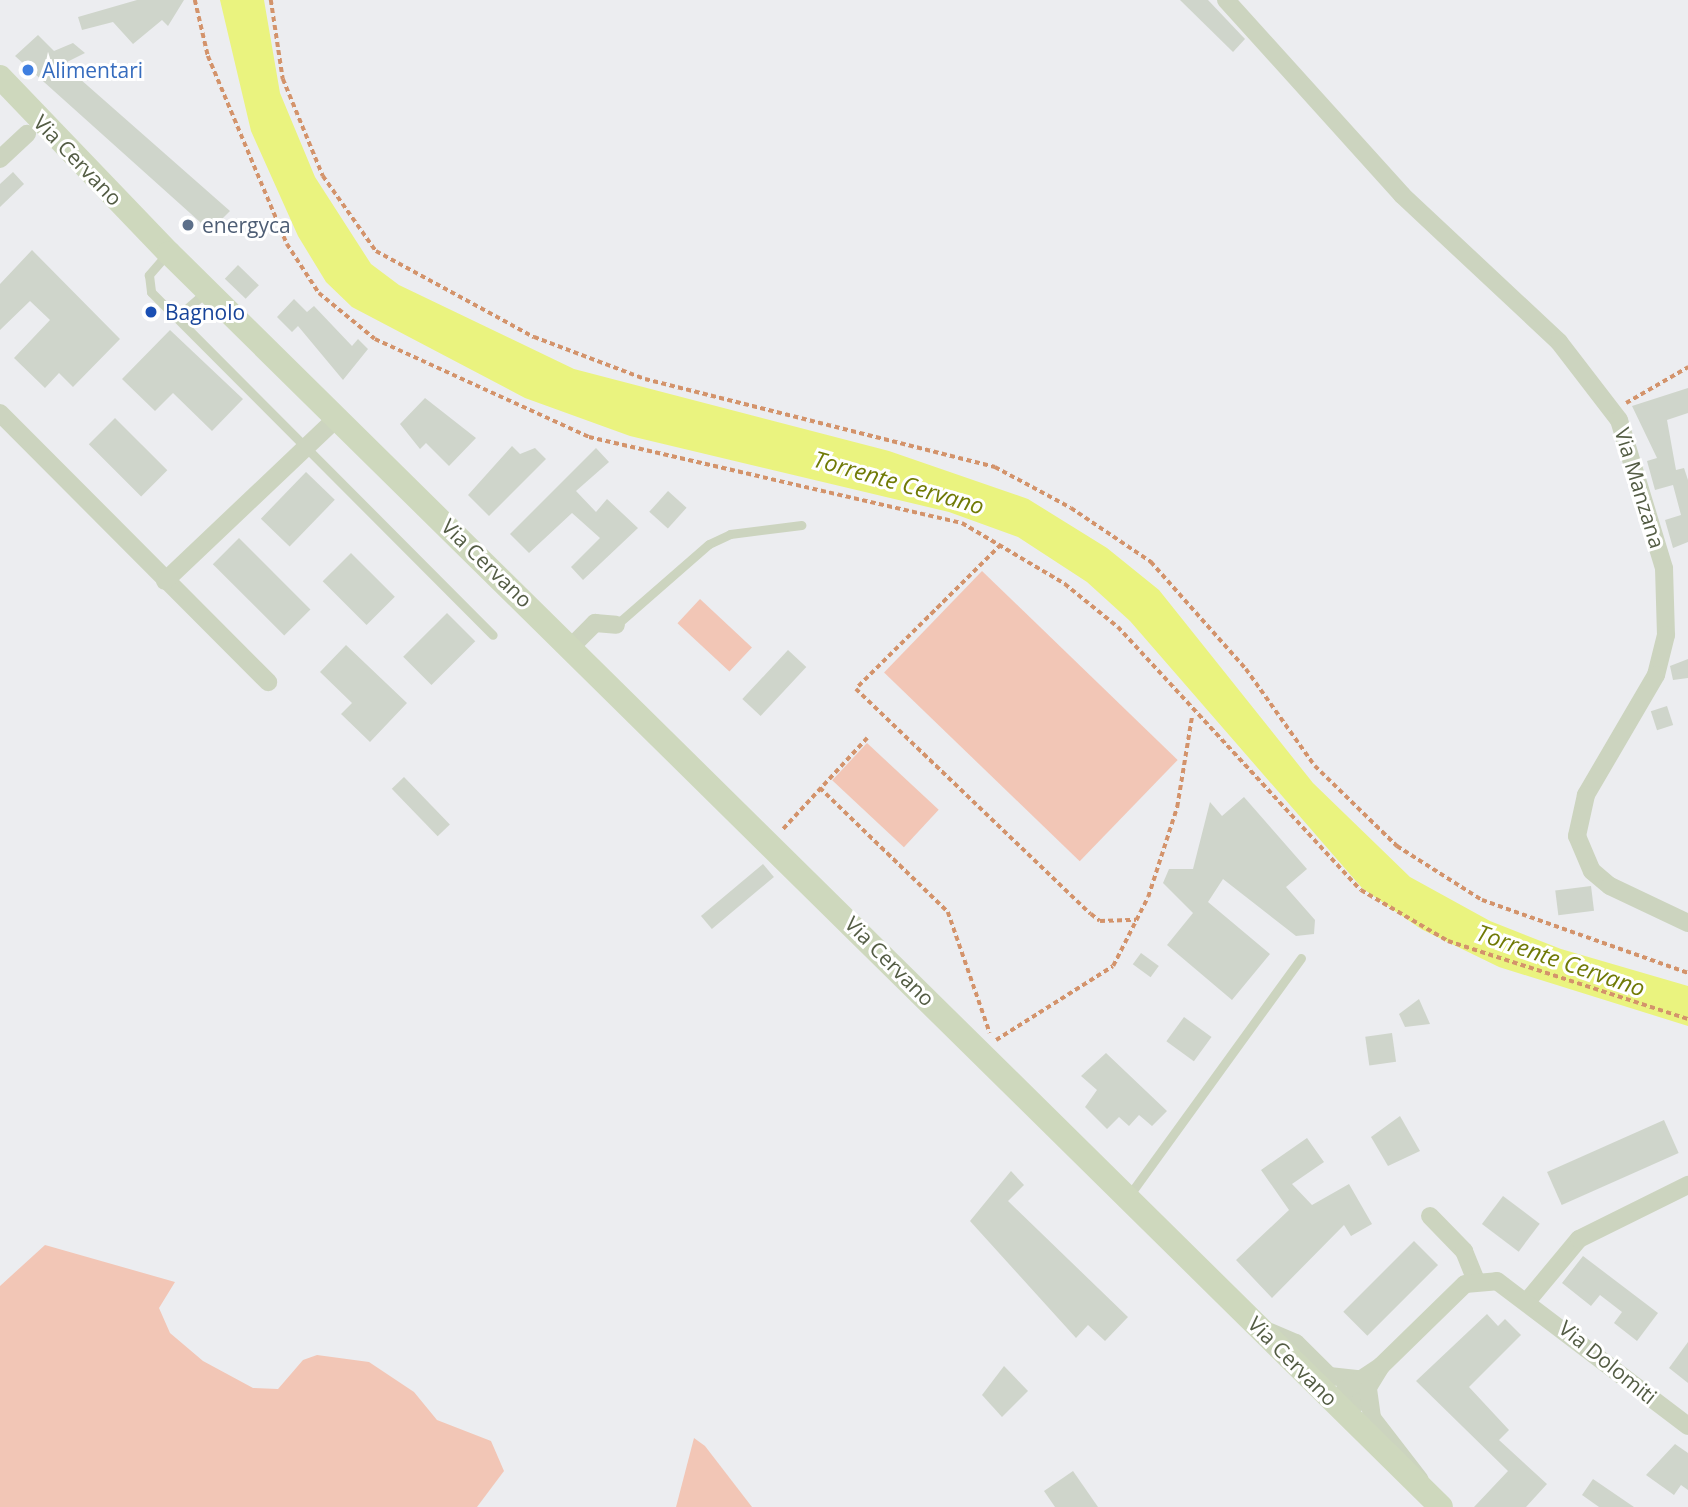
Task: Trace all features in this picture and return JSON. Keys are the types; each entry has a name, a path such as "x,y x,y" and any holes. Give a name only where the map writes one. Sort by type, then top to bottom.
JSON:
{"main road":[{"name":"Via Cervano","path":"0,77 169,253 572,646 1434,1500"}],"street":[{"name":"Via Manzana","path":"1226,0 1402,195 1559,342 1612,409 1629,445 1664,568 1666,635 1656,675 1586,795 1577,836 1592,871 1610,886 1688,923"},
{"name":"Via Cervano","path":"0,159 27,134"},
{"path":"0,413 268,682"},
{"path":"165,580 337,418"},
{"path":"572,646 595,623 616,625"},
{"path":"1529,1299 1579,1239 1688,1185"},
{"path":"1340,1406 1359,1402 1363,1384 1465,1284 1476,1281 1464,1251 1430,1216"},
{"name":"Via Dolomiti","path":"1476,1281 1497,1280 1529,1299 1688,1426"},
{"path":"1258,1326 1296,1343 1329,1376 1363,1384"},
{"path":"1363,1384 1372,1418 1410,1458 1434,1500"}],"lane":[{"path":"169,253 149,283 176,318 493,635"},
{"path":"176,318 208,291"},
{"path":"616,625 709,544 730,534 801,525"},
{"path":"1128,1197 1301,958"}],"path":[{"path":"195,0 208,56 287,244 319,293 375,339 589,437 962,523 1065,584 1118,627 1192,712 1361,890 1448,941 1688,1019"},
{"path":"271,0 283,79 317,164 376,251 534,337 633,374 995,467 1071,508 1151,562 1247,669 1315,766 1397,846 1482,900 1688,973"},
{"path":"1612,409 1655,391 1688,367"},
{"path":"1001,545 856,689 1091,914 1100,921 1136,920"},
{"path":"820,788 948,912 993,1041 1113,966 1136,920 1177,807 1192,712"},
{"path":"781,831 867,737"}],"shaded area":[{"path":"982,571 1178,760 1080,861 884,672"},
{"path":"700,599 752,647 729,672 677,623"},
{"path":"867,743 939,810 904,847 832,780"},
{"path":"45,1245 175,1282 159,1308 170,1333 203,1361 253,1388 278,1389 303,1360 317,1355 369,1362 414,1392 437,1420 491,1441 504,1471 477,1507 0,1507 0,1286"},
{"path":"694,1438 705,1446 752,1507 676,1507"}],"water":[{"name":"Torrente Cervano","path":"220,0 264,0 280,93 315,177 371,264 399,285 574,369 889,451 1028,499 1107,548 1159,590 1313,783 1410,877 1490,921 1561,949 1688,986 1688,1026 1499,967 1421,929 1362,888 1130,621 1087,582 1018,537 949,512 630,436 525,398 352,307 326,282 298,236 251,131"}],"building":[{"path":"137,0 184,0 168,26 162,20 133,44 113,22 82,30 78,17"},
{"path":"1180,0 1208,0 1245,39 1233,52"},
{"path":"38,35 54,51 73,43 85,53 63,64 230,211 210,231 15,56"},
{"path":"13,172 24,184 0,207 0,184"},
{"path":"32,250 120,339 73,387 59,373 45,388 14,358 50,320 30,301 0,330 0,284"},
{"path":"238,265 259,285 246,299 225,279"},
{"path":"294,299 307,312 314,306 352,346 358,339 368,349 343,380 298,326 292,332 277,317"},
{"path":"170,330 243,399 212,431 173,393 155,411 122,379"},
{"path":"1688,388 1688,413 1667,420 1676,470 1684,468 1688,480 1688,542 1673,548 1665,520 1681,515 1673,485 1655,490 1647,461 1657,458 1632,406"},
{"path":"425,398 476,438 449,466 426,443 420,449 400,424"},
{"path":"115,418 167,470 141,496 89,444"},
{"path":"512,446 520,454 535,448 546,459 489,516 468,495"},
{"path":"596,448 609,462 576,491 596,512 607,499 638,528 583,580 571,567 600,538 572,513 529,553 510,534"},
{"path":"306,472 335,500 290,547 261,519"},
{"path":"668,491 687,508 668,529 649,512"},
{"path":"239,538 310,609 284,636 213,564"},
{"path":"351,553 395,597 367,625 323,581"},
{"path":"447,613 475,641 431,685 403,657"},
{"path":"346,645 407,703 370,742 341,714 352,703 320,672"},
{"path":"788,650 806,667 761,716 742,699"},
{"path":"1688,659 1688,678 1673,680 1670,666"},
{"path":"1667,706 1673,725 1657,730 1651,711"},
{"path":"404,777 450,824 438,836 392,789"},
{"path":"1244,797 1307,869 1286,887 1315,920 1314,934 1296,936 1223,879 1208,902 1270,954 1232,1000 1167,945 1193,913 1163,883 1169,869 1193,869 1210,802 1222,816"},
{"path":"763,864 774,877 712,929 701,916"},
{"path":"1591,886 1594,911 1558,915 1555,890"},
{"path":"1141,953 1159,966 1151,977 1133,964"},
{"path":"1419,999 1430,1024 1405,1027 1399,1014"},
{"path":"1184,1017 1212,1037 1194,1061 1166,1041"},
{"path":"1392,1033 1396,1062 1369,1065 1365,1037"},
{"path":"1106,1053 1167,1111 1152,1126 1139,1115 1129,1126 1119,1117 1107,1129 1085,1107 1097,1090 1081,1076"},
{"path":"1400,1116 1420,1151 1388,1166 1371,1137"},
{"path":"1664,1120 1679,1153 1562,1205 1547,1172"},
{"path":"1307,1138 1324,1162 1292,1184 1312,1205 1349,1184 1372,1224 1351,1236 1344,1225 1272,1298 1236,1260 1289,1210 1261,1170"},
{"path":"1011,1171 1024,1185 1008,1201 1128,1317 1105,1341 1088,1325 1076,1338 970,1221"},
{"path":"1503,1196 1540,1224 1519,1252 1482,1224"},
{"path":"1414,1241 1438,1265 1367,1336 1343,1312"},
{"path":"1583,1256 1658,1313 1637,1341 1614,1323 1622,1312 1600,1295 1591,1306 1562,1283"},
{"path":"1487,1314 1498,1326 1505,1319 1521,1335 1469,1387 1509,1430 1499,1440 1547,1484 1526,1507 1474,1507 1508,1471 1416,1381"},
{"path":"1688,1342 1688,1383 1669,1368"},
{"path":"1004,1366 1028,1391 1002,1417 982,1395"},
{"path":"1675,1444 1688,1453 1688,1490 1681,1485 1674,1495 1646,1475"},
{"path":"1073,1471 1098,1507 1055,1507 1044,1491"},
{"path":"1593,1479 1634,1507 1599,1507 1582,1495"}],"place":[{"name":"Alimentari","path":"28,70"},
{"name":"energyca","path":"188,225"},
{"name":"Bagnolo","path":"151,312"}]}
